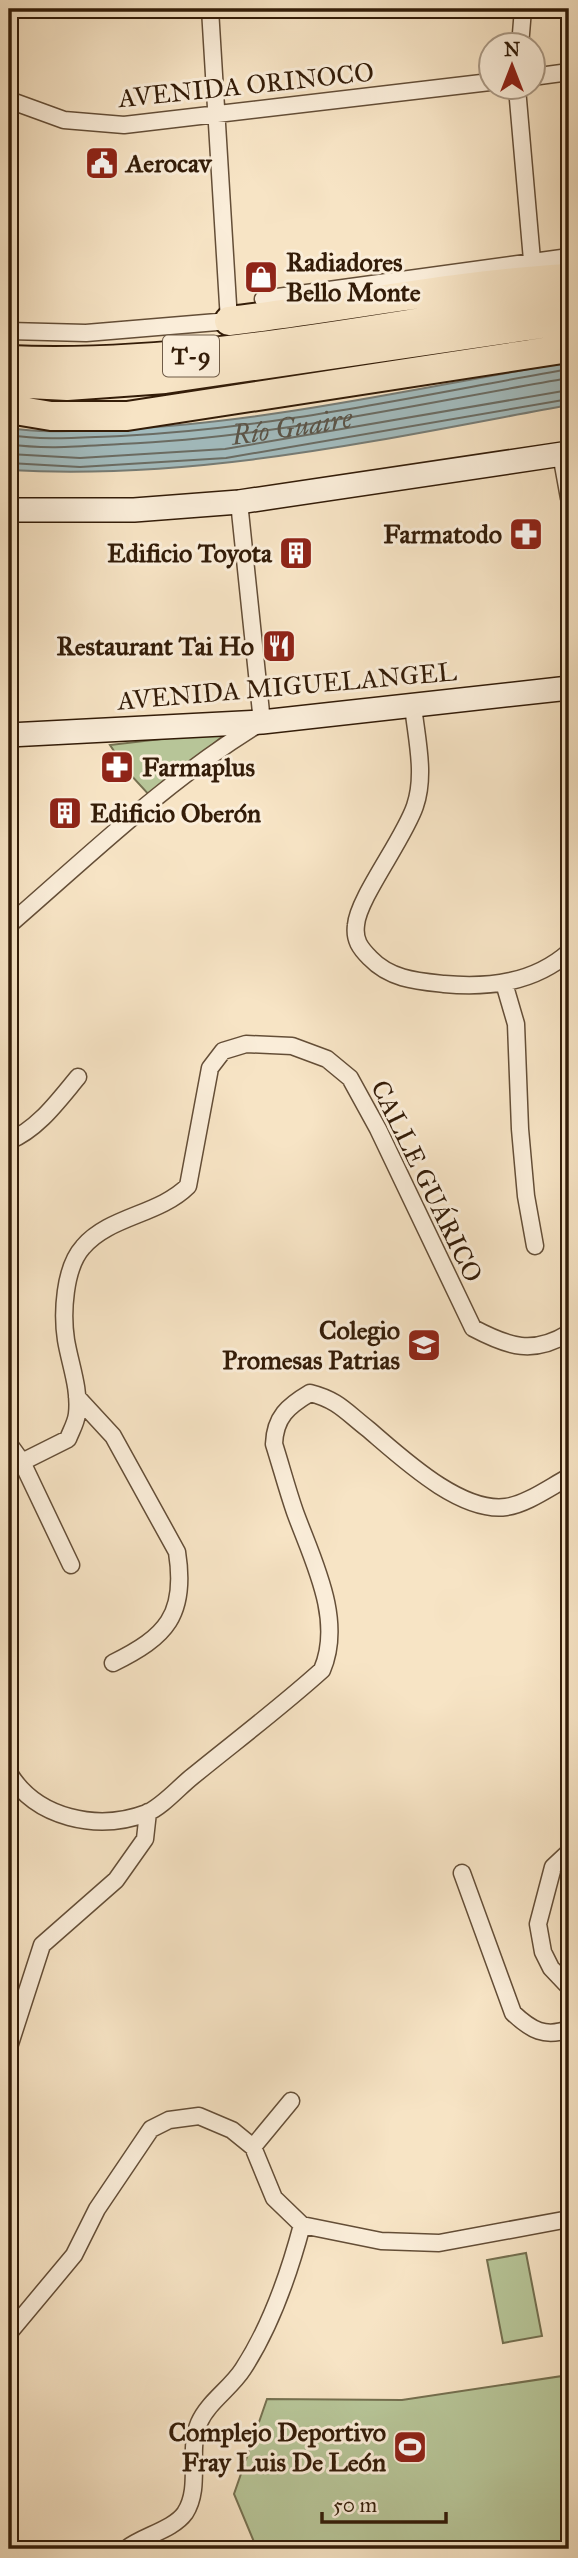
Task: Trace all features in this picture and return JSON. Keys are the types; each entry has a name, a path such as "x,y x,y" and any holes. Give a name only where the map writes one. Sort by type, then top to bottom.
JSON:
{"highway":[{"path":"229,320 317,311 452,289 569,278"},
{"name":"T-9","path":"9,360 125,362 193,356 569,299"},
{"path":"9,383 67,386 165,379 569,320"},
{"name":"T-9","path":"9,409 89,417 154,414 569,348"}],"street":[{"path":"9,331 86,333 229,320 210,9"},
{"path":"521,32 523,9"},
{"path":"546,75 569,72"},
{"name":"AVENIDA ORINOCO","path":"9,100 64,120 124,125 476,84"},
{"path":"518,102 532,260"},
{"path":"263,299 569,257"},
{"path":"9,510 134,510 239,502 565,454 569,498"},
{"path":"9,925 170,785 229,741 262,722 239,502"},
{"name":"AVENIDA MIGUELANGEL","path":"9,735 262,722 569,688"},
{"path":"413,705 421,782 416,805 404,833 359,913 357,942 376,964 404,979 460,985 503,983 534,976 554,965 569,952"},
{"path":"503,983 516,1024 523,1169 536,1246"},
{"name":"CALLE GUÁRICO","path":"22,1462 68,1439 77,1416 77,1397 65,1337 67,1290 72,1264 82,1247 99,1233 175,1199 188,1186 210,1068 223,1051 246,1044 292,1046 327,1059 350,1078 378,1129 473,1328 498,1341 519,1347 551,1344 569,1333"},
{"path":"9,1141 37,1123 78,1077"},
{"path":"9,1773 20,1791 39,1805 62,1816 107,1819 148,1812 296,1694 322,1670 328,1656 329,1621 314,1559 274,1444 275,1426 289,1405 310,1393 331,1398 392,1449 459,1498 484,1507 508,1507 569,1477"},
{"path":"77,1397 113,1436 177,1552 180,1568 180,1589 174,1613 161,1634 146,1647 113,1663"},
{"path":"9,1444 22,1462 71,1565"},
{"path":"9,2047 43,1945 116,1880 145,1839 148,1812"},
{"path":"569,1853 553,1867 538,1924 542,1952 551,1968 569,1987"},
{"path":"462,1873 513,2013 529,2029 547,2034 569,2029"},
{"path":"254,2147 290,2101"},
{"path":"9,2333 74,2255 97,2209 151,2130 169,2120 199,2116 232,2130 254,2147 274,2198 302,2225 381,2241 439,2243 569,2219"},
{"path":"126,2549 184,2514 193,2494 193,2452 199,2423 242,2371 260,2339 291,2266 302,2225"}],"green space":[{"path":"229,731 150,796 128,772 110,745"},
{"path":"526,2253 542,2336 503,2343 487,2260"},
{"name":"Complejo Deportivo Fray Luis De León","path":"569,2375 569,2542 546,2549 257,2549 234,2494 267,2399 402,2400"}],"water":[{"name":"Río Guaire","path":"569,362 569,405 360,443 221,463 80,472 9,470 9,428 79,431 233,419 346,402"}],"place":[{"name":"Aerocav","path":"102,163"},
{"name":"Radiadores Bello Monte","path":"261,277"},
{"name":"Farmatodo","path":"526,534"},
{"name":"Edificio Toyota","path":"296,553"},
{"name":"Restaurant Tai Ho","path":"279,646"},
{"name":"Farmaplus","path":"117,767"},
{"name":"Edificio Oberón","path":"65,813"},
{"name":"Colegio Promesas Patrias","path":"424,1345"},
{"name":"Complejo Deportivo Fray Luis De León","path":"410,2447"}]}
